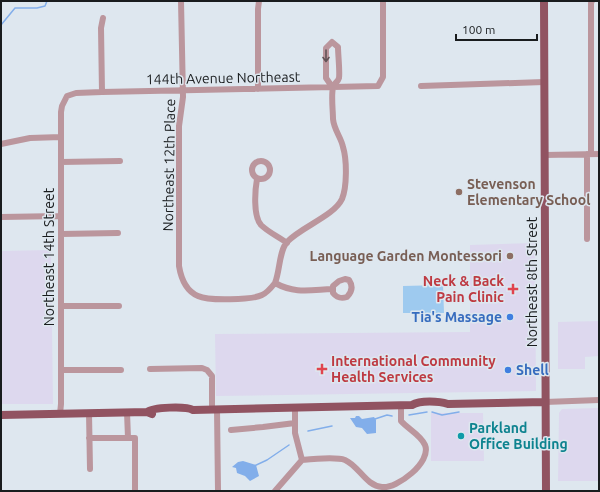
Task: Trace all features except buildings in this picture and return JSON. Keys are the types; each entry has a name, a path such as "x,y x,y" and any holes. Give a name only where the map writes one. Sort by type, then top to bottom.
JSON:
{"main road":[{"name":"Northeast 8th Street","path":"544,1 546,491"},
{"path":"1,415 127,412 147,412 151,414 189,413 193,410 401,406 430,402 443,402 448,404 545,402"}],"street":[{"name":"Northeast 12th Place","path":"181,1 183,90 179,126 180,275 192,293 206,299 254,298 263,295 275,283"},
{"path":"258,89 259,1"},
{"name":"144th Avenue Northeast","path":"64,100 70,94 102,92 378,86 382,81 383,72 383,1"},
{"path":"587,239 592,1"},
{"path":"102,92 101,28 103,18"},
{"path":"591,40 599,40"},
{"path":"332,290 296,291 285,289 275,283 278,276 283,251 287,243 294,236 336,208 344,192 345,159 343,146 334,127 333,88 339,78 338,47 332,42 326,48 326,78 333,88"},
{"path":"422,86 544,82"},
{"name":"Northeast 14th Street","path":"60,414 61,112 64,100"},
{"path":"1,144 30,138 61,137"},
{"path":"544,155 599,154"},
{"path":"61,162 120,161"},
{"path":"257,179 256,214 258,221 261,225 287,243"},
{"path":"1,217 61,216"},
{"path":"61,234 118,233"},
{"path":"61,306 119,306"},
{"path":"150,369 202,368 209,371 212,376 218,491"},
{"path":"61,370 120,370"},
{"path":"545,402 599,400"},
{"path":"275,491 302,460 342,459 349,462 373,484 382,488 391,487 402,482 419,465 426,448 422,441 401,421 401,406"},
{"path":"295,408 294,423 296,441 302,460"},
{"path":"127,412 128,438"},
{"path":"89,413 90,469"},
{"path":"231,430 294,423"},
{"path":"89,438 135,438 135,491"}],"shaded area":[{"path":"535,243 536,391 216,396 215,334 470,332 470,245"},
{"path":"51,250 53,404 1,404 1,251"},
{"path":"443,285 444,313 403,313 403,286"},
{"path":"599,321 599,356 585,357 585,369 558,369 558,322"},
{"path":"599,408 599,481 558,481 559,413 562,409"},
{"path":"431,413 483,413 484,461 431,461"},
{"path":"356,416 359,416 362,419 374,417 376,420 376,433 367,434 362,428 356,427 350,418 355,418"},
{"path":"243,461 256,465 259,476 250,481 245,476 237,473 236,468 232,467 238,462"}],"waterway":[{"path":"1,25 15,8 37,8 45,6 47,1"},
{"path":"409,415 427,412"},
{"path":"432,412 442,415 459,412"},
{"path":"375,419 387,415 392,416"},
{"path":"308,431 332,426"},
{"path":"254,466 267,460 289,445"}],"place":[{"name":"Stevenson Elementary School","path":"459,192"},
{"name":"Language Garden Montessori","path":"510,256"},
{"name":"Neck & Back Pain Clinic","path":"513,289"},
{"name":"Tia's Massage","path":"510,317"},
{"name":"International Community Health Services","path":"322,369"},
{"name":"Shell","path":"508,370"},
{"name":"Parkland Office Building","path":"461,436"}]}
